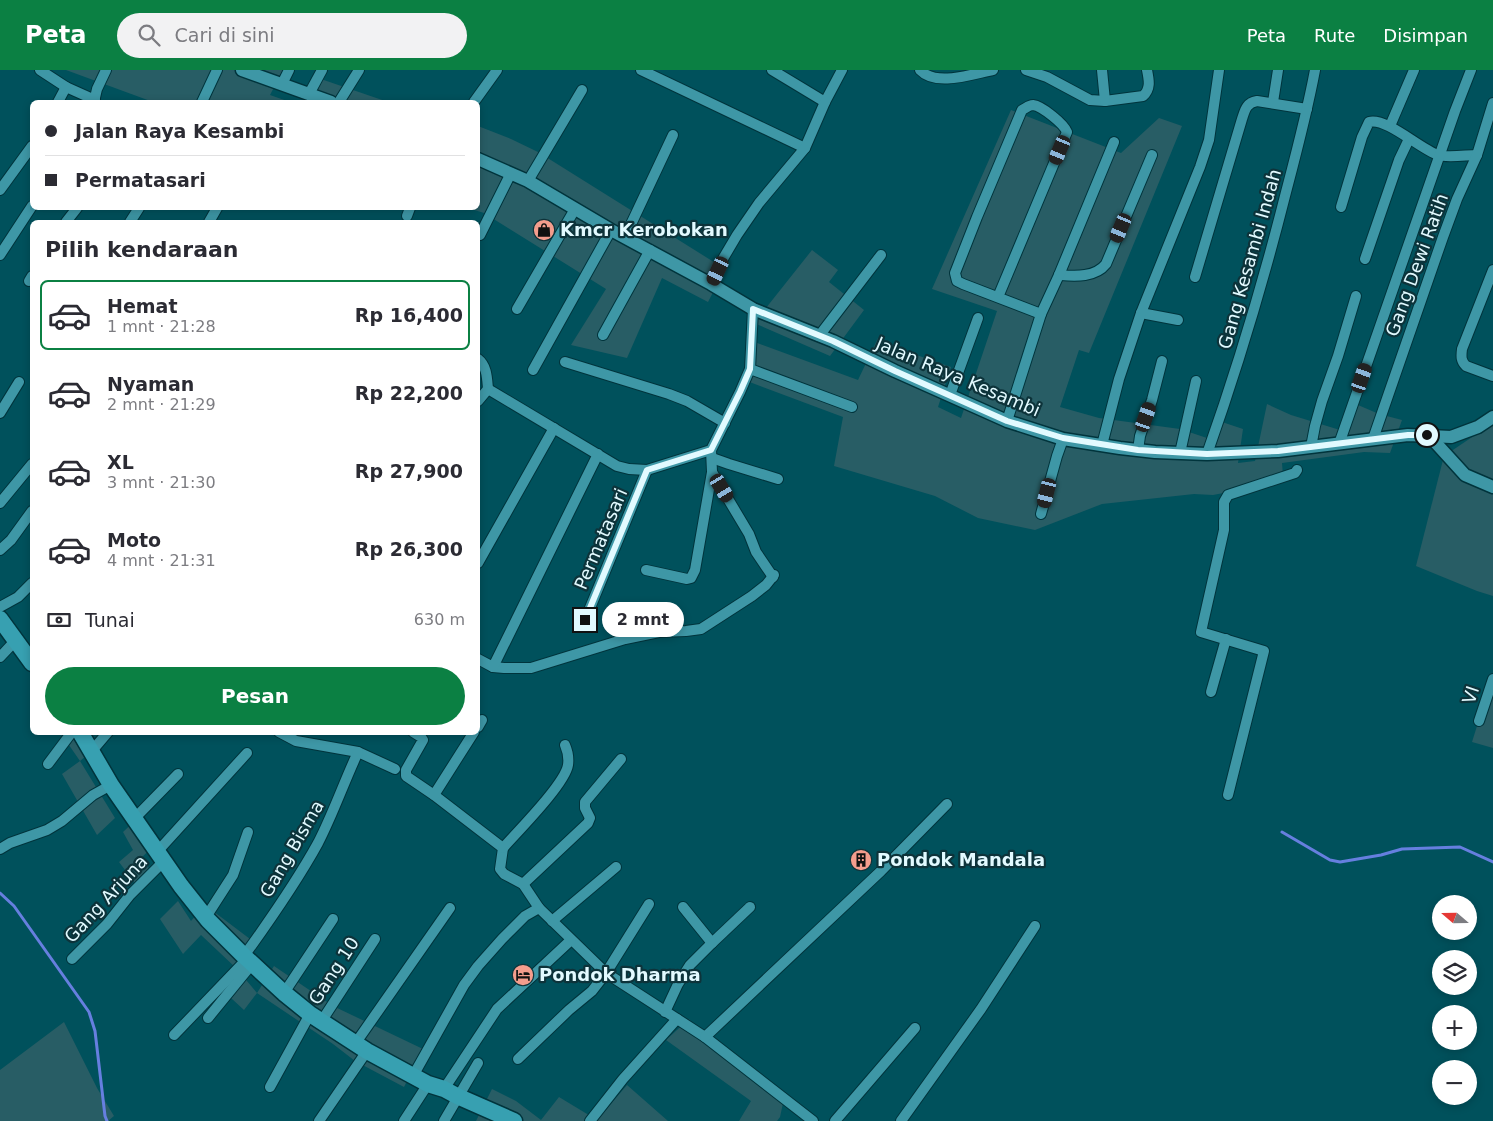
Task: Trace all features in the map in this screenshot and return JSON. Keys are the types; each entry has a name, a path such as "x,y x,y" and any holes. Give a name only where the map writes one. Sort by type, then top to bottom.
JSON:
{"main road":[{"path":"0,619 12,644 30,661"},
{"path":"82,735 90,752 134,820 206,917 284,993 316,1018 361,1048 428,1084 514,1121"}],"street":[{"path":"40,70 66,87 92,100"},
{"path":"94,100 106,70"},
{"path":"203,100 217,70"},
{"path":"242,70 282,84 306,96 323,100"},
{"path":"282,84 289,70"},
{"path":"306,96 322,70"},
{"path":"340,100 359,70"},
{"path":"475,100 497,70"},
{"path":"642,70 805,148"},
{"path":"772,70 825,102"},
{"path":"711,284 737,235 759,203 805,148 825,102 842,70"},
{"path":"920,70 924,74 940,79 993,70"},
{"path":"1026,70 1047,74 1090,100 1105,101 1139,98 1147,93 1149,82 1147,70"},
{"path":"1102,70 1105,101"},
{"path":"1102,445 1119,379 1141,313 1200,167 1208,140 1219,70"},
{"path":"1272,102 1278,70"},
{"name":"Gang Kesambi Indah","path":"1207,454 1225,403 1269,258 1307,109 1314,70"},
{"path":"1390,126 1414,70"},
{"path":"1339,444 1439,156 1471,70"},
{"path":"59,100 66,87"},
{"path":"528,181 582,90"},
{"path":"1195,277 1245,109 1251,102 1257,101 1307,109"},
{"name":"Gang Dewi Ratih","path":"1373,439 1443,237 1477,155 1493,103"},
{"path":"998,297 1067,132 1063,125 1050,114 1040,107 1033,105 1027,106 1022,110 955,273 957,281 1041,314"},
{"path":"1341,207 1369,122 1374,121 1390,126 1439,156 1477,155"},
{"path":"625,237 672,134"},
{"path":"1364,259 1409,139"},
{"path":"1007,421 1041,314 1114,142"},
{"path":"0,190 30,149"},
{"path":"1059,275 1072,276 1097,272 1106,264 1152,155"},
{"name":"Jalan Raya Kesambi","path":"480,161 528,181 611,230 753,309 833,341 1007,421 1063,438 1138,450 1180,453 1207,454 1278,451 1408,435 1451,437 1478,427 1492,415"},
{"path":"480,235 511,173"},
{"path":"0,255 30,209"},
{"path":"517,309 575,209"},
{"path":"533,370 611,230"},
{"path":"603,335 650,250"},
{"path":"819,336 881,255"},
{"path":"1493,270 1462,350 1461,358 1466,366 1493,376"},
{"path":"1311,447 1322,401 1356,296"},
{"path":"646,570 687,579 693,575 712,472 712,454 750,369 753,309"},
{"path":"1141,313 1178,320"},
{"path":"950,395 978,318"},
{"path":"480,360 486,372 488,389 480,399"},
{"path":"1138,450 1140,436 1162,361"},
{"path":"565,362 669,394 725,423"},
{"path":"750,369 852,407"},
{"path":"1180,453 1196,381"},
{"path":"0,412 19,382"},
{"path":"488,389 618,466 647,470 712,454 729,464 778,479"},
{"path":"480,559 554,428"},
{"path":"1427,435 1465,475 1493,487"},
{"path":"1451,437 1456,464"},
{"path":"1041,514 1063,438"},
{"path":"493,667 598,454"},
{"path":"0,503 30,466"},
{"name":"Permatasari","path":"585,620 647,470"},
{"path":"1228,795 1264,650 1201,632 1224,530 1224,502 1228,495 1295,473 1297,470"},
{"path":"480,660 493,667 531,668 625,639 659,632 686,632 701,629 766,585 773,576 756,552 749,534 712,472"},
{"path":"0,550 11,540 30,514"},
{"path":"0,607 18,597 30,584"},
{"path":"1211,692 1226,639"},
{"path":"0,657 12,644"},
{"name":"VI","path":"1479,721 1493,679"},
{"path":"48,764 70,735"},
{"path":"90,752 105,735"},
{"path":"282,735 296,741 358,752 395,768"},
{"path":"418,735 422,740 406,770 406,776 503,848"},
{"path":"434,795 472,735"},
{"path":"566,745 569,755 564,776 550,795 503,848 500,869 504,874 523,884 539,908 606,973 704,1037 813,1121"},
{"name":"Gang Bisma","path":"248,960 318,843 358,752"},
{"name":"Gang Arjuna","path":"72,959 107,924 193,812 247,753"},
{"path":"523,884 588,823 590,818 585,808 585,802 620,759"},
{"path":"134,820 178,774"},
{"path":"0,849 10,843 47,830 62,821 93,795 111,785"},
{"path":"704,1037 874,877 947,804"},
{"path":"206,917 234,875 248,832"},
{"path":"552,921 616,867"},
{"path":"518,1059 569,1010 592,991 606,973 649,904"},
{"path":"683,907 712,943"},
{"path":"664,1012 690,965 750,907"},
{"path":"319,1121 361,1048 450,908"},
{"path":"413,1076 464,985 478,966 502,938 525,916 539,908"},
{"path":"284,993 333,918"},
{"path":"901,1121 981,1009 1035,926"},
{"name":"Gang 10","path":"270,1087 316,1018 375,939"},
{"path":"444,1121 451,1093 497,1009 572,940"},
{"path":"208,1018 248,960"},
{"path":"174,1035 248,960"},
{"path":"590,1121 623,1079 676,1019"},
{"path":"835,1121 915,1028"},
{"path":"451,1093 478,1063"},
{"path":"404,1121 428,1084"}],"shaded area":[{"path":"66,70 283,70 270,95 284,100 148,100"},
{"path":"315,77 382,100 304,100"},
{"path":"1011,110 1121,153 1159,118 1182,126 1089,353 1079,350 1060,407 1099,418 1180,429 1210,439 1216,420 1243,429 1238,463 1255,461 1267,404 1291,415 1340,430 1351,402 1379,414 1402,420 1390,453 1364,452 1282,463 1283,476 1239,490 1213,495 1194,494 1102,504 1035,530 978,518 935,496 834,466 843,417 747,381 749,340 858,380 878,338 902,350 951,367 938,407 961,418 997,311 932,289"},
{"path":"480,127 538,152 725,269 708,302 662,278 627,358 571,345 606,289 484,213 474,210 480,210"},
{"path":"812,250 838,270 829,282 864,310 830,356 754,323"},
{"path":"1493,423 1493,596 1416,566 1444,456"},
{"path":"1493,675 1493,748 1472,742"},
{"path":"62,735 90,735 98,746 80,761"},
{"path":"80,761 115,818 97,835 62,774"},
{"path":"139,817 160,840 141,858 154,875 140,890 119,862 133,850 123,832"},
{"path":"178,901 191,921 205,905 254,942 236,968 201,935 183,954 160,919"},
{"path":"274,966 333,1006 423,1049 404,1087 355,1061 257,993"},
{"path":"236,968 257,993 244,1010 218,986"},
{"path":"689,1019 711,1045 785,1094 780,1117 777,1121 739,1121 751,1101 666,1040"},
{"path":"64,1022 97,1088 114,1116 108,1121 0,1121 0,1070"},
{"path":"627,1085 668,1121 476,1121 492,1089 516,1101 541,1120 559,1097 597,1120"}],"waterway":[{"path":"1282,832 1330,860 1340,862 1381,855 1402,849 1460,847 1493,862"},
{"path":"0,893 14,906 89,1012 95,1031 107,1121"}],"place":[{"name":"Kmcr Kerobokan","path":"544,230"},
{"name":"Pondok Mandala","path":"861,860"},
{"name":"Pondok Dharma","path":"523,975"}],"route":[{"path":"585,620 647,470 711,450 750,369 753,309 833,341 1007,421 1063,438 1155,452 1207,454 1278,451 1408,435 1427,435"}]}
